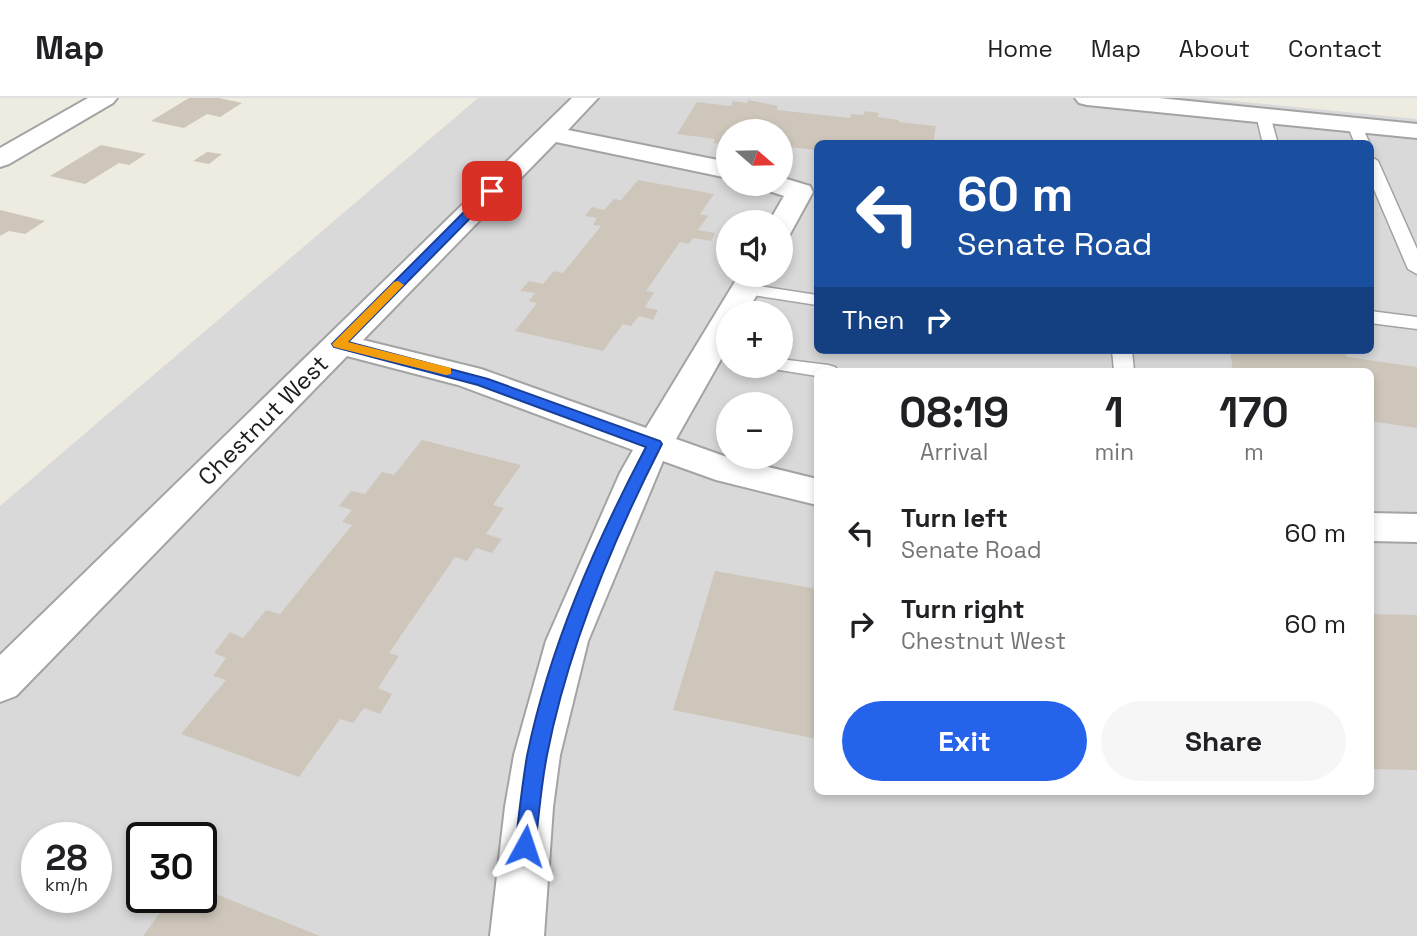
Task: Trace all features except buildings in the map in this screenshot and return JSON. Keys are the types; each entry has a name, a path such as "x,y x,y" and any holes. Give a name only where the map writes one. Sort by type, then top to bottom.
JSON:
{"street":[{"path":"0,159 105,98"},
{"name":"Chestnut West","path":"0,684 586,98"},
{"path":"1087,98 1262,115 1358,134 1417,131"},
{"path":"549,133 716,168"},
{"path":"793,212 809,193"},
{"path":"338,344 469,377 716,467 814,491"},
{"path":"517,936 528,807 556,676 625,501 654,444 716,344"},
{"path":"1374,527 1417,528"}],"lane":[{"path":"1262,115 1270,140"},
{"path":"1374,170 1417,269"},
{"path":"793,305 814,301"},
{"path":"1374,318 1417,323"},
{"path":"793,367 814,369"}],"shaded area":[{"path":"478,98 1203,98 1417,119 1417,936 0,936 0,506"}],"slow traffic":[{"path":"398,285 338,344 446,371"}],"route":[{"path":"492,191 338,344 483,382 654,444 625,501 568,641 551,695 537,755 528,807 525,846"}]}
